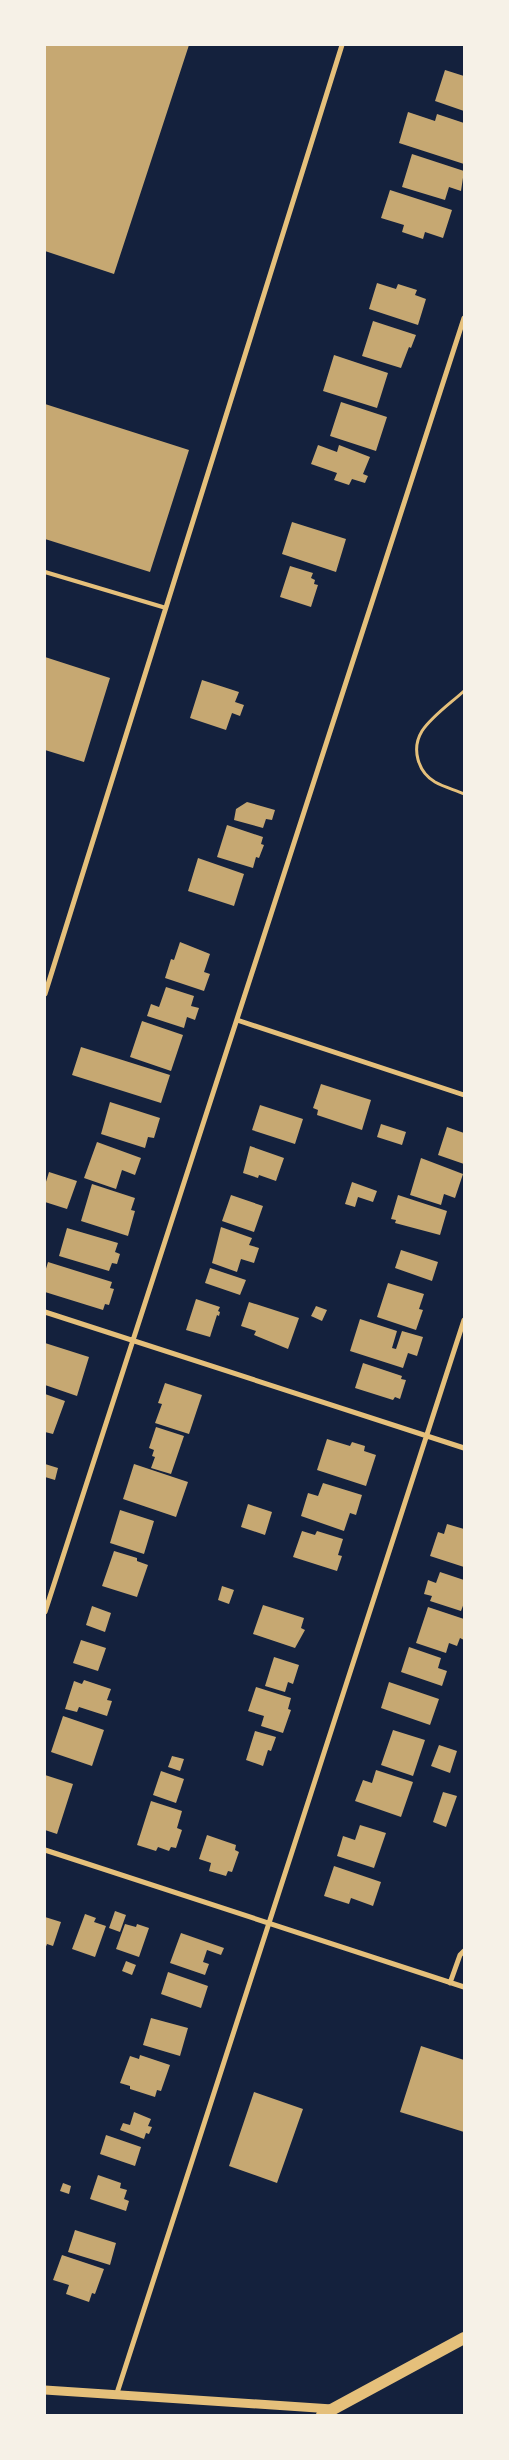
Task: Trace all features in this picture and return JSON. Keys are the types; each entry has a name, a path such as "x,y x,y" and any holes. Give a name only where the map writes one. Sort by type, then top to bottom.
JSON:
{"main road":[{"path":"322,2415 336,2412 464,2338"}],"street":[{"path":"45,994 342,45"},
{"path":"45,1612 464,318"},
{"path":"237,1020 464,1095"},
{"path":"45,1312 426,1434 464,1448"},
{"path":"117,2393 464,1320"},
{"path":"45,1850 269,1925 464,1987"},
{"path":"450,1983 460,1955 464,1952"},
{"path":"45,2390 117,2393 336,2412"}],"lane":[{"path":"45,572 166,608"}],"path":[{"path":"464,691 422,732 416,748 418,761 424,772 435,781 464,794"}],"building":[{"path":"45,45 189,45 114,274 45,251"},
{"path":"445,70 464,76 464,111 435,101"},
{"path":"408,112 435,121 437,114 464,123 464,164 399,143"},
{"path":"412,154 464,171 461,191 449,187 445,200 402,187"},
{"path":"390,190 452,210 443,238 425,232 423,239 402,232 404,225 381,218"},
{"path":"377,283 396,289 398,284 417,290 415,295 426,299 418,325 369,309"},
{"path":"373,321 416,335 401,368 362,356"},
{"path":"334,355 388,373 377,408 323,391"},
{"path":"341,402 387,417 376,451 330,436"},
{"path":"45,404 189,450 150,572 45,539"},
{"path":"318,445 337,452 339,445 370,457 363,474 368,476 365,483 352,479 349,485 334,480 337,473 311,464"},
{"path":"292,522 346,539 336,572 282,554"},
{"path":"290,566 313,573 311,578 315,580 314,584 318,585 311,607 280,597"},
{"path":"45,657 110,678 84,762 45,750"},
{"path":"202,680 239,692 235,702 244,705 240,716 232,713 226,730 190,718"},
{"path":"247,802 275,810 272,820 266,819 263,828 234,820 236,809"},
{"path":"227,825 263,837 261,844 264,845 259,858 256,857 253,868 217,857"},
{"path":"198,858 244,874 234,906 188,891"},
{"path":"180,942 210,954 204,972 210,974 204,991 165,978 171,959 174,960"},
{"path":"166,987 194,996 191,1006 199,1008 195,1020 187,1017 184,1028 147,1016 151,1004 159,1007"},
{"path":"142,1021 183,1035 171,1071 130,1057"},
{"path":"81,1047 170,1075 161,1103 72,1075"},
{"path":"321,1084 371,1100 362,1130 317,1115 318,1110 313,1108"},
{"path":"110,1102 160,1118 154,1138 148,1137 145,1148 101,1134"},
{"path":"260,1105 303,1119 295,1144 252,1130"},
{"path":"381,1124 406,1132 402,1145 377,1137"},
{"path":"447,1127 464,1133 464,1164 438,1155"},
{"path":"97,1142 141,1158 135,1175 122,1170 116,1189 84,1178"},
{"path":"250,1146 284,1158 276,1181 259,1175 258,1178 243,1173"},
{"path":"421,1158 463,1174 455,1198 444,1194 441,1205 410,1195"},
{"path":"49,1172 77,1181 67,1209 45,1202 45,1185"},
{"path":"352,1182 377,1191 373,1202 358,1197 355,1207 345,1204"},
{"path":"92,1184 135,1198 131,1210 135,1211 128,1236 81,1221"},
{"path":"231,1195 263,1206 254,1232 222,1221"},
{"path":"398,1195 447,1211 440,1235 395,1223 396,1220 391,1219"},
{"path":"221,1227 252,1238 249,1245 259,1248 254,1263 241,1259 237,1272 212,1263"},
{"path":"67,1228 118,1243 115,1252 120,1254 117,1264 112,1263 109,1271 59,1256"},
{"path":"401,1250 438,1262 432,1281 395,1268"},
{"path":"48,1262 112,1282 110,1288 114,1289 109,1305 105,1304 103,1310 45,1292 45,1272"},
{"path":"210,1268 246,1280 240,1295 205,1283"},
{"path":"388,1283 424,1294 419,1309 423,1310 416,1330 377,1317"},
{"path":"196,1299 220,1307 218,1311 220,1312 219,1316 217,1315 210,1337 186,1330"},
{"path":"249,1302 299,1318 288,1349 254,1335 256,1331 241,1326"},
{"path":"316,1306 327,1310 322,1321 311,1316"},
{"path":"360,1319 397,1331 392,1348 396,1349 402,1331 423,1337 417,1356 408,1353 403,1368 350,1351"},
{"path":"45,1343 89,1357 77,1396 45,1385"},
{"path":"363,1363 402,1376 401,1379 406,1380 400,1399 395,1397 393,1400 355,1388"},
{"path":"165,1383 202,1395 189,1434 155,1423 162,1404 158,1403"},
{"path":"45,1394 65,1401 53,1434 45,1432"},
{"path":"156,1427 184,1436 171,1474 151,1468 155,1457 152,1456 154,1450 149,1448"},
{"path":"327,1439 350,1446 352,1442 365,1446 364,1451 376,1455 366,1486 317,1470"},
{"path":"45,1464 58,1468 55,1480 45,1477"},
{"path":"134,1464 188,1482 176,1517 123,1499"},
{"path":"323,1483 362,1495 356,1515 350,1513 344,1531 301,1516 308,1493 318,1496"},
{"path":"248,1504 272,1512 265,1535 241,1527"},
{"path":"120,1510 154,1521 144,1554 110,1543"},
{"path":"447,1524 464,1529 464,1567 430,1556 438,1532 444,1534"},
{"path":"302,1531 315,1535 317,1531 343,1539 338,1555 342,1556 337,1571 293,1557"},
{"path":"114,1551 137,1558 137,1561 148,1565 137,1597 102,1586"},
{"path":"440,1572 464,1580 464,1603 461,1611 430,1601 432,1596 424,1594 428,1580 436,1583"},
{"path":"222,1586 234,1590 229,1604 218,1600"},
{"path":"263,1605 304,1618 301,1628 305,1630 295,1648 253,1634"},
{"path":"92,1606 111,1613 105,1632 86,1625"},
{"path":"428,1607 464,1619 464,1640 460,1638 457,1646 449,1643 446,1653 416,1643"},
{"path":"81,1640 106,1648 98,1671 73,1663"},
{"path":"409,1647 441,1658 438,1668 447,1671 442,1686 401,1672"},
{"path":"274,1657 299,1665 293,1684 288,1682 285,1692 265,1686"},
{"path":"84,1680 111,1689 107,1700 112,1701 107,1716 79,1707 77,1712 65,1709 74,1681 82,1684"},
{"path":"389,1682 439,1699 430,1725 381,1708"},
{"path":"256,1687 291,1698 288,1709 291,1710 283,1733 261,1726 264,1716 248,1711"},
{"path":"63,1716 104,1730 92,1766 51,1752"},
{"path":"393,1730 425,1740 413,1776 381,1765"},
{"path":"255,1731 276,1737 271,1751 268,1750 263,1766 246,1760"},
{"path":"439,1745 457,1751 450,1773 431,1766"},
{"path":"172,1756 184,1759 180,1771 168,1767"},
{"path":"376,1770 413,1782 401,1817 355,1801 363,1780 372,1783"},
{"path":"161,1771 184,1779 176,1803 153,1795"},
{"path":"45,1775 73,1784 57,1834 45,1830"},
{"path":"443,1792 457,1796 446,1827 433,1822"},
{"path":"151,1801 182,1811 177,1828 182,1830 176,1848 171,1847 169,1851 158,1847 156,1851 137,1845"},
{"path":"360,1825 386,1833 374,1868 337,1856 343,1836 355,1840"},
{"path":"207,1835 236,1845 235,1850 239,1852 232,1872 228,1871 226,1876 209,1871 211,1863 199,1859"},
{"path":"334,1866 381,1882 373,1906 351,1898 349,1904 324,1896"},
{"path":"115,1911 126,1915 120,1932 109,1928"},
{"path":"85,1914 96,1918 94,1922 106,1926 95,1957 72,1949"},
{"path":"45,1917 61,1922 53,1946 47,1944 45,1949"},
{"path":"125,1924 136,1927 137,1924 149,1928 139,1957 116,1949"},
{"path":"181,1933 224,1948 221,1955 207,1950 203,1962 209,1964 205,1975 170,1963"},
{"path":"126,1961 136,1965 132,1975 122,1971"},
{"path":"168,1972 208,1986 201,2008 161,1994"},
{"path":"151,2018 188,2028 180,2056 143,2045"},
{"path":"421,2046 464,2060 464,2132 400,2112"},
{"path":"140,2055 170,2065 161,2091 157,2090 155,2097 130,2089 130,2086 120,2083 130,2056 139,2059"},
{"path":"254,2092 303,2109 277,2183 229,2166"},
{"path":"134,2112 151,2119 148,2126 152,2127 149,2134 146,2133 144,2139 120,2130 123,2123 130,2125"},
{"path":"106,2135 141,2147 135,2166 100,2154"},
{"path":"98,2175 121,2183 120,2188 127,2190 124,2199 129,2201 126,2211 90,2199"},
{"path":"63,2183 71,2186 69,2194 60,2191"},
{"path":"75,2230 116,2243 110,2265 68,2252"},
{"path":"62,2255 104,2269 95,2294 92,2293 89,2302 66,2294 69,2285 53,2280"}]}
